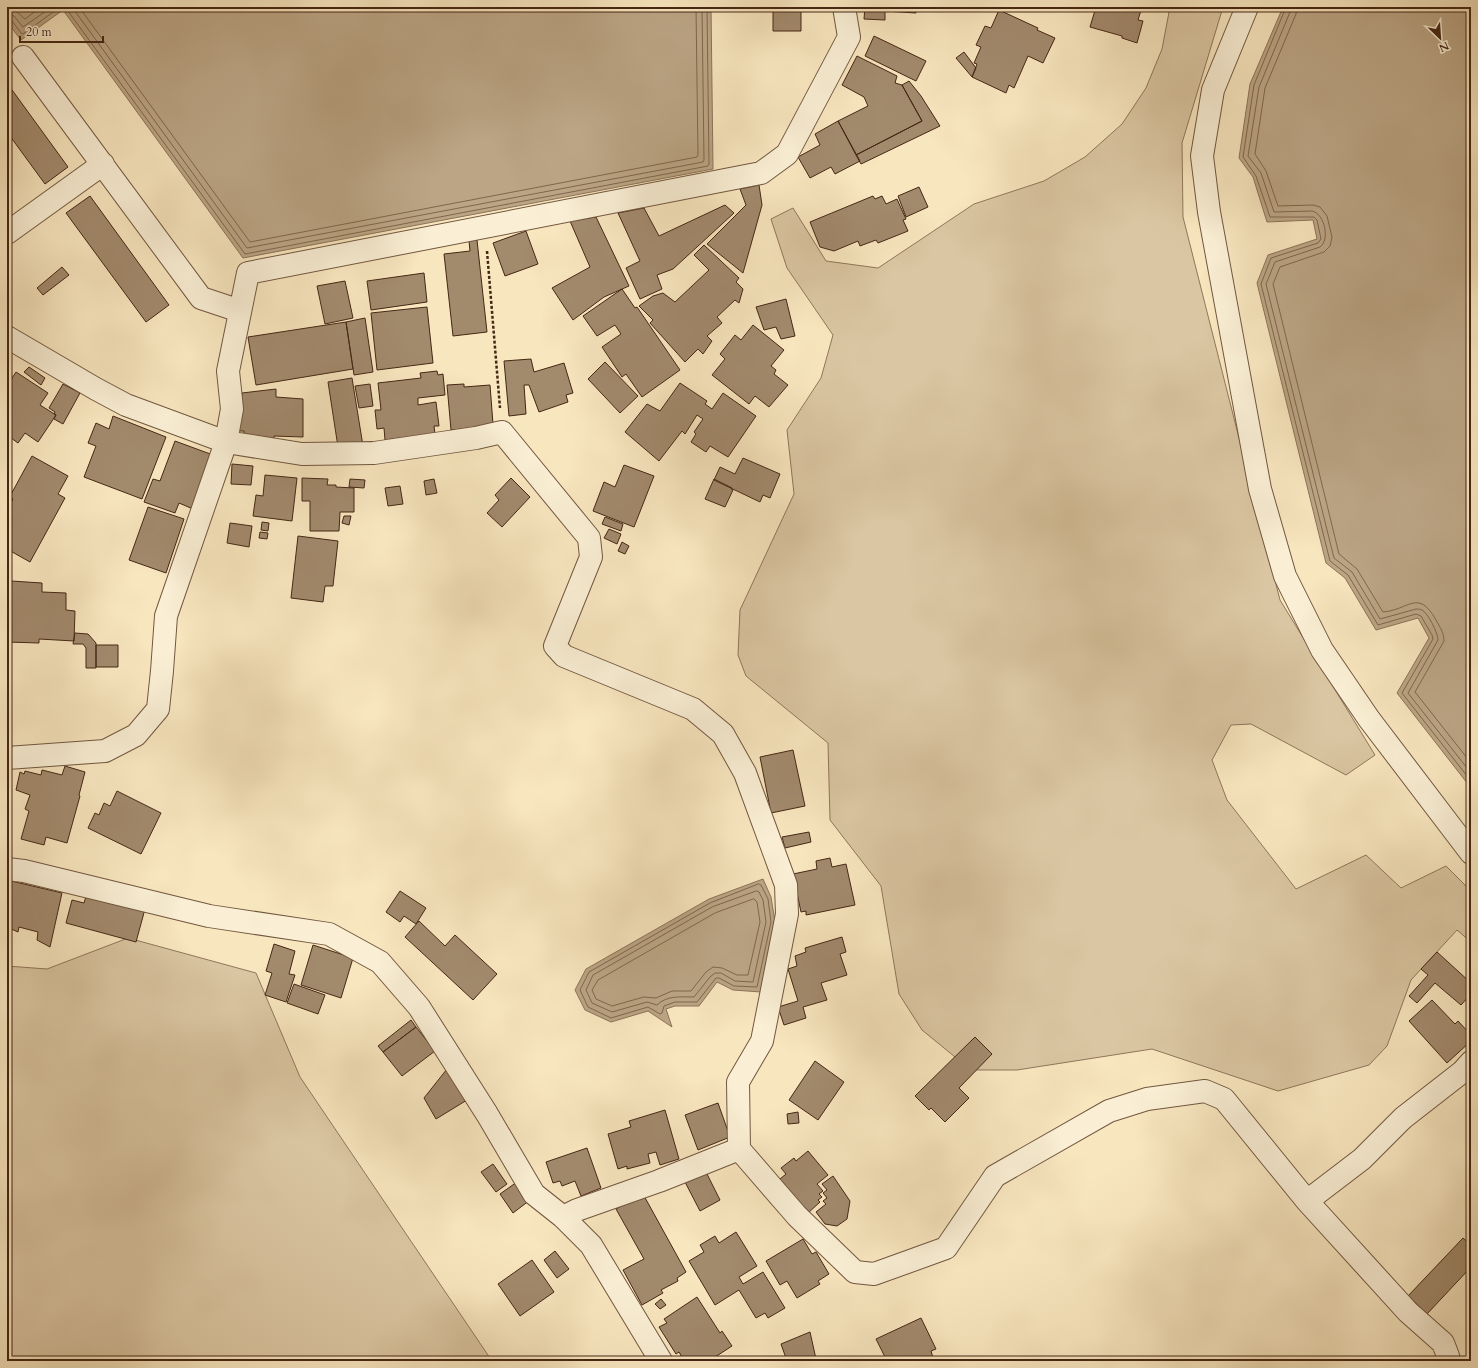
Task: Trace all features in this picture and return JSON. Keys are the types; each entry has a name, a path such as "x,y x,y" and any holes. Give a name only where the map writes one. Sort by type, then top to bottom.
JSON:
{"street":[{"path":"7,758 105,751 136,735 158,709 166,616 226,442 232,409 228,371 248,274 761,172 787,154 849,37 844,7"},
{"path":"1247,7 1213,90 1202,156 1209,212 1260,489 1285,576 1322,650 1369,719 1471,853"},
{"path":"22,57 103,164 201,298 240,311"},
{"path":"7,233 103,164"},
{"path":"7,337 126,405 226,442 302,454 374,454 476,438 502,432 589,538 591,557 555,646 564,656 693,709 723,734 745,772 786,885 787,914 762,1041 738,1082 739,1149 797,1216 855,1272 874,1274 946,1248 995,1176 1109,1111 1147,1099 1205,1091 1224,1099 1307,1201 1408,1312 1443,1343 1448,1356 1446,1361"},
{"path":"7,869 24,871 209,916 329,934 380,962 419,1007 487,1114 534,1194 563,1217 591,1245 661,1361"},
{"path":"1307,1201 1362,1159 1403,1118 1462,1072 1471,1062"},
{"path":"563,1217 577,1210 739,1149"}],"path":[{"path":"485,227 502,432"}],"shaded area":[{"path":"1170,7 1223,7 1182,143 1183,217 1280,600 1375,755 1346,775 1251,724 1231,725 1212,760 1227,800 1296,889 1366,855 1401,888 1446,866 1471,891 1471,942 1457,930 1411,980 1387,1046 1369,1065 1278,1091 1152,1049 1017,1070 971,1070 922,1030 899,994 881,886 830,820 828,743 746,676 738,655 740,610 794,494 787,430 821,378 833,335 787,268 771,219 793,208 826,261 878,268 974,204 1044,181 1085,157 1122,124 1146,88 1162,49"},
{"path":"128,938 256,973 300,1077 492,1361 7,1361 7,966 47,969"}],"water":[{"path":"7,7 711,7 713,169 243,258 63,10 21,40 7,22"},
{"path":"1283,7 1471,7 1471,788 1397,693 1429,638 1418,618 1376,630 1345,578 1326,563 1257,283 1268,255 1317,239 1313,220 1267,222 1253,177 1239,158 1250,84"},
{"path":"763,879 771,897 775,922 761,992 733,990 717,982 699,1006 675,1006 666,1009 672,1027 648,1011 611,1022 585,1010 575,990 586,969 709,899"}],"building":[{"path":"773,7 801,7 801,31 773,31"},
{"path":"865,7 916,7 916,13 885,11 885,20 864,19"},
{"path":"1096,7 1142,7 1138,20 1143,21 1137,43 1122,38 1122,36 1090,27"},
{"path":"999,10 1038,28 1037,30 1055,38 1043,63 1028,56 1014,88 1009,85 1006,93 972,77 977,64 974,63 981,47 976,45 985,26 991,28"},
{"path":"874,36 926,61 916,81 865,56"},
{"path":"964,52 976,68 972,77 956,58"},
{"path":"857,56 897,76 895,83 902,85 922,121 856,155 838,121 868,106 864,97 842,85"},
{"path":"909,81 921,96 940,126 861,164 856,155 922,121 902,85"},
{"path":"7,83 68,167 45,184 7,132"},
{"path":"838,121 860,161 835,174 831,167 810,178 798,157 820,145 815,134"},
{"path":"759,185 762,205 743,273 707,244 746,205 740,189"},
{"path":"919,187 928,207 906,217 898,196"},
{"path":"90,196 169,305 146,322 66,213"},
{"path":"873,196 875,199 882,196 886,204 897,199 906,219 903,220 908,231 878,243 876,240 860,246 858,241 834,251 820,247 810,222"},
{"path":"725,205 734,213 673,269 657,275 662,289 640,299 626,268 640,261 618,213 644,208 659,236"},
{"path":"596,217 629,286 604,297 573,320 552,288 590,267 570,221"},
{"path":"526,231 538,264 505,276 493,243"},
{"path":"477,240 487,332 453,336 444,254 470,251 469,241"},
{"path":"704,245 739,278 736,282 743,289 739,303 735,300 717,317 722,323 707,336 712,341 703,354 698,349 685,362 650,323 653,320 639,306 653,296 663,293 675,302 709,270 694,255"},
{"path":"62,267 69,275 43,295 37,288"},
{"path":"424,273 427,302 371,310 367,281"},
{"path":"345,281 353,318 325,324 317,286"},
{"path":"622,289 635,308 637,307 680,370 642,397 626,374 622,377 602,347 621,334 615,325 597,336 583,316"},
{"path":"786,299 795,336 781,339 776,327 764,330 756,307"},
{"path":"427,307 433,363 377,370 371,313"},
{"path":"365,318 373,372 354,375 346,322"},
{"path":"346,322 353,369 256,385 248,337"},
{"path":"753,325 784,350 771,366 776,370 774,374 788,385 769,407 755,396 749,404 712,375 725,359 720,354 735,335 741,340"},
{"path":"531,359 534,372 564,363 573,393 566,395 568,402 539,412 529,385 524,385 526,414 509,416 504,361"},
{"path":"605,362 638,396 620,413 588,379"},
{"path":"29,367 45,378 41,385 24,372"},
{"path":"437,371 438,375 443,374 445,395 418,398 418,405 436,402 439,426 434,426 435,434 385,440 384,428 377,429 375,410 381,410 378,383 421,378 420,373"},
{"path":"16,372 48,393 40,405 56,415 38,442 25,433 18,443 7,435 7,386"},
{"path":"352,378 363,446 338,447 328,382"},
{"path":"680,383 707,401 705,404 712,409 723,393 756,416 728,457 710,446 706,452 691,442 696,434 694,432 703,419 697,415 685,434 682,431 659,461 625,432 647,404 660,411"},
{"path":"63,384 80,393 63,424 54,419 56,415 54,414 55,412 49,408"},
{"path":"370,384 373,406 359,408 355,386"},
{"path":"464,384 464,387 490,385 493,424 478,426 478,428 451,430 447,385"},
{"path":"276,389 276,397 303,399 303,437 274,436 274,444 243,444 244,431 237,431 242,393"},
{"path":"113,416 166,437 142,499 84,477 96,446 88,443 96,423 109,429"},
{"path":"175,441 213,455 193,509 179,503 175,513 144,502 153,479 160,481"},
{"path":"32,456 68,476 58,494 65,498 30,562 7,549 7,510 13,499 9,498"},
{"path":"743,458 780,474 770,498 763,495 760,502 714,480 720,467 735,474"},
{"path":"232,464 253,466 251,485 231,484"},
{"path":"624,465 654,476 634,527 593,511 604,482 615,487"},
{"path":"265,475 297,478 292,521 253,516 256,495 263,496"},
{"path":"302,478 328,479 327,485 354,488 354,512 340,512 339,531 310,531 310,501 302,501"},
{"path":"511,478 530,497 502,527 487,513 499,500 495,495"},
{"path":"350,479 365,480 364,488 349,487"},
{"path":"434,479 437,493 426,495 424,481"},
{"path":"714,479 732,488 731,489 733,490 725,507 705,499"},
{"path":"400,486 403,504 388,506 385,488"},
{"path":"148,507 184,519 166,573 129,560"},
{"path":"344,516 351,516 349,525 342,523"},
{"path":"605,517 623,524 621,531 602,524"},
{"path":"262,522 269,523 268,531 261,530"},
{"path":"230,523 252,526 249,547 227,543"},
{"path":"609,529 621,534 617,544 604,538"},
{"path":"260,532 268,533 267,539 259,538"},
{"path":"298,536 338,541 333,586 325,586 323,602 291,598"},
{"path":"622,542 629,546 625,554 618,551"},
{"path":"11,581 42,583 42,592 66,593 66,610 75,611 74,641 39,639 39,643 7,642 7,608 10,608"},
{"path":"75,633 88,634 96,643 96,668 86,668 86,648 83,644 73,644"},
{"path":"96,645 118,645 118,667 96,667"},
{"path":"793,750 805,806 771,813 760,757"},
{"path":"65,766 85,772 67,843 46,837 44,845 21,839 29,811 25,809 30,795 16,790 20,772 24,774 25,771 41,775 42,770 62,775"},
{"path":"117,791 161,813 141,854 88,828 95,813 99,815 104,803 110,806"},
{"path":"809,832 811,842 785,848 782,837"},
{"path":"830,858 832,867 846,864 855,905 806,915 806,911 801,912 793,874 817,869 816,861"},
{"path":"7,880 62,893 50,947 37,940 38,932 19,927 18,932 7,927"},
{"path":"400,891 426,908 416,924 404,916 400,922 386,912"},
{"path":"87,893 145,909 136,942 66,923 72,900 84,903"},
{"path":"419,921 445,946 455,935 497,974 473,1000 405,937"},
{"path":"842,937 846,952 840,954 847,975 821,983 827,1000 803,1007 806,1018 784,1025 778,1007 798,1001 788,969 797,966 795,956 806,952 805,948"},
{"path":"274,944 295,951 289,974 295,975 286,1002 265,995 272,973 266,971"},
{"path":"313,945 353,958 341,998 301,985"},
{"path":"1437,952 1471,983 1471,994 1461,1005 1435,983 1417,1003 1409,996 1428,975 1421,969"},
{"path":"294,984 325,995 318,1014 287,1003"},
{"path":"1432,1000 1455,1024 1458,1021 1471,1035 1471,1041 1447,1063 1409,1021"},
{"path":"411,1020 416,1027 383,1052 378,1046"},
{"path":"416,1027 435,1051 402,1076 383,1052"},
{"path":"975,1037 992,1054 959,1088 969,1098 945,1122 931,1108 929,1110 915,1096"},
{"path":"815,1061 844,1082 818,1120 789,1100"},
{"path":"447,1069 467,1100 436,1119 424,1098"},
{"path":"718,1103 730,1137 698,1150 685,1115"},
{"path":"665,1110 679,1159 660,1165 656,1152 648,1154 650,1163 627,1169 627,1166 618,1169 608,1134 631,1127 629,1121"},
{"path":"798,1112 799,1123 788,1124 787,1114"},
{"path":"587,1148 601,1188 581,1196 575,1181 562,1186 560,1181 553,1183 546,1162"},
{"path":"808,1151 828,1175 817,1184 823,1191 819,1194 822,1197 818,1200 820,1202 808,1213 780,1179 786,1174 781,1168 794,1158 796,1161"},
{"path":"493,1164 507,1184 496,1192 481,1172"},
{"path":"706,1172 720,1200 700,1211 685,1182"},
{"path":"833,1176 850,1201 847,1219 837,1226 825,1224 816,1212 826,1204 823,1201 827,1198 823,1193 827,1190 822,1184"},
{"path":"517,1182 530,1200 513,1213 500,1194"},
{"path":"643,1194 686,1272 677,1278 678,1281 661,1290 663,1293 642,1305 623,1270 644,1259 616,1209"},
{"path":"736,1232 757,1266 739,1277 743,1284 763,1272 785,1308 768,1318 765,1313 756,1318 739,1290 715,1305 689,1261 704,1252 700,1245 715,1236 719,1243"},
{"path":"1463,1238 1471,1245 1471,1267 1427,1314 1408,1296"},
{"path":"803,1239 812,1254 816,1252 829,1274 818,1281 820,1284 797,1298 787,1281 780,1285 766,1261"},
{"path":"555,1251 569,1269 557,1278 544,1260"},
{"path":"532,1260 554,1292 520,1316 498,1284"},
{"path":"697,1297 720,1333 722,1331 732,1346 709,1361 684,1361 679,1352 676,1354 659,1327 667,1323 664,1319"},
{"path":"661,1299 666,1305 660,1309 655,1304"},
{"path":"921,1318 936,1349 931,1351 934,1361 887,1361 876,1339"},
{"path":"810,1332 816,1359 810,1361 787,1361 781,1344"}]}
